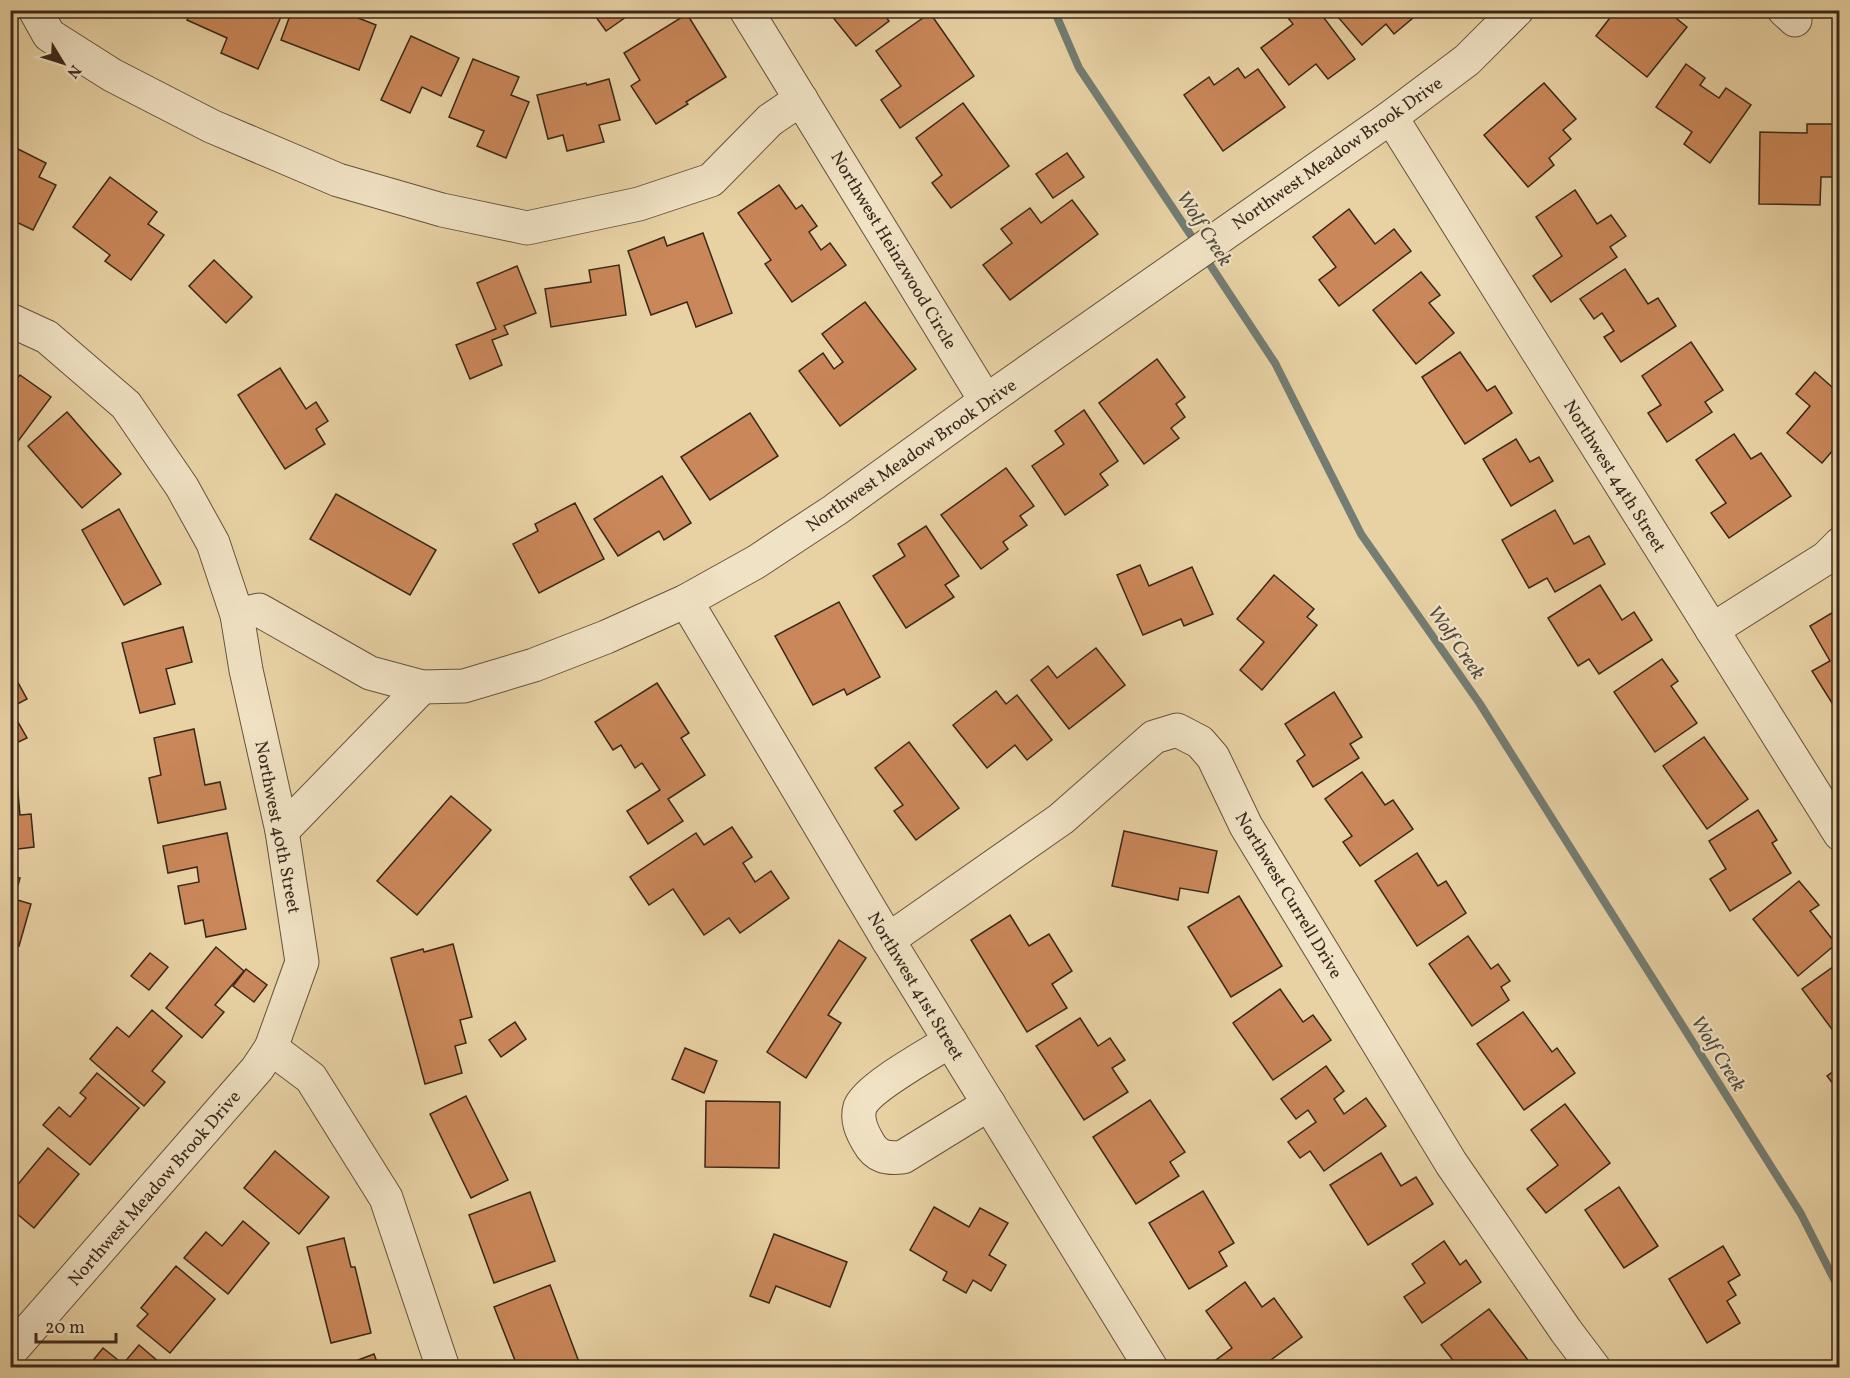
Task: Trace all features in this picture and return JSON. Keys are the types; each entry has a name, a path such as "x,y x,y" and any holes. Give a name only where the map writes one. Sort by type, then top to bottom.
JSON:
{"street":[{"path":"35,10 49,35 112,75 211,126 338,180 442,210 527,228 639,204 711,180 770,120 801,99"},
{"name":"Northwest Heinzwood Circle","path":"746,10 986,401"},
{"name":"Northwest Meadow Brook Drive","path":"237,615 259,610 370,673 422,687 464,686 534,666 686,601 756,562 825,517 986,401 1391,117 1467,60 1517,10"},
{"name":"Northwest 44th Street","path":"1391,117 1839,834"},
{"name":"Northwest 40th Street","path":"10,320 47,337 126,405 182,487 213,543 237,615 246,670 282,831 302,962 271,1048"},
{"path":"1712,630 1826,558 1839,544"},
{"name":"Northwest 41st Street","path":"686,601 888,940 1152,1368"},
{"path":"282,831 422,687"},
{"name":"Northwest Currell Drive","path":"888,940 1061,819 1154,737 1177,730 1200,742 1213,757 1246,826 1450,1163 1594,1368"},
{"path":"950,1041 872,1091 860,1108 860,1129 873,1152 890,1158 903,1157 989,1104"},
{"path":"271,1048 311,1078 386,1198 443,1368"},
{"name":"Northwest Meadow Brook Drive","path":"10,1352 257,1069 271,1048"}],"building":[{"path":"191,10 284,10 258,69 221,53 227,38 187,20"},
{"path":"292,10 338,10 376,25 359,70 281,40"},
{"path":"591,10 636,10 606,31"},
{"path":"827,10 881,10 889,21 856,46"},
{"path":"1288,10 1318,10 1355,59 1328,79 1316,64 1289,85 1261,48 1293,24 1284,13"},
{"path":"1332,10 1419,10 1420,12 1394,34 1386,24 1362,45"},
{"path":"1616,10 1674,10 1671,14 1687,27 1647,77 1596,36"},
{"path":"930,13 974,76 900,128 881,100 901,86 876,51"},
{"path":"687,14 726,77 656,124 631,86 640,80 624,53"},
{"path":"411,36 459,58 441,96 422,87 410,113 381,100"},
{"path":"473,59 519,77 511,95 529,102 506,158 477,146 484,131 449,117"},
{"path":"1686,64 1705,78 1700,85 1719,98 1726,88 1751,105 1710,163 1684,144 1692,132 1656,107"},
{"path":"1238,68 1245,78 1258,69 1285,107 1223,151 1184,95 1209,77 1214,85"},
{"path":"609,79 620,120 599,125 604,142 567,151 563,135 548,139 537,95"},
{"path":"1544,83 1576,119 1563,130 1571,139 1549,158 1554,165 1528,187 1484,135"},
{"path":"963,103 1009,166 951,208 932,183 942,175 916,138"},
{"path":"1807,124 1840,124 1839,177 1821,177 1820,205 1759,204 1760,132 1807,133"},
{"path":"12,146 46,163 39,177 56,185 33,230 10,219"},
{"path":"1067,153 1084,177 1053,198 1036,174"},
{"path":"110,177 157,212 148,224 164,235 131,280 105,261 110,255 73,227"},
{"path":"779,185 796,209 802,205 817,226 809,232 821,250 830,243 846,265 792,302 765,264 771,260 738,213"},
{"path":"1575,190 1597,224 1611,215 1626,236 1610,247 1617,257 1551,302 1533,276 1562,256 1536,217"},
{"path":"1072,200 1098,234 1010,300 983,265 1012,243 1001,229 1030,208 1041,223"},
{"path":"1349,209 1375,244 1394,229 1411,251 1339,306 1319,280 1336,267 1313,237"},
{"path":"703,233 732,313 696,327 687,302 651,315 628,251 664,237 667,246"},
{"path":"214,260 252,297 226,323 189,286"},
{"path":"619,265 626,315 551,327 545,289 591,282 589,270"},
{"path":"517,266 536,313 504,326 508,334 492,340 502,365 470,379 456,345 496,329 477,283"},
{"path":"1625,269 1648,304 1658,298 1676,326 1621,362 1604,337 1614,331 1602,313 1594,319 1580,299"},
{"path":"1421,272 1440,295 1429,303 1454,333 1416,364 1373,310"},
{"path":"865,302 916,369 840,426 799,371 823,353 834,369 843,362 822,334"},
{"path":"1691,342 1723,390 1705,402 1712,412 1667,442 1648,413 1661,405 1642,376"},
{"path":"1460,352 1487,391 1495,386 1512,413 1465,444 1422,377"},
{"path":"1157,359 1185,397 1176,404 1185,417 1171,428 1179,438 1144,464 1099,403"},
{"path":"280,368 306,409 316,402 328,421 316,429 325,444 285,469 238,395"},
{"path":"1815,372 1840,394 1840,442 1822,463 1787,433 1810,406 1796,394"},
{"path":"20,375 51,397 10,452 10,388"},
{"path":"1084,410 1118,461 1100,474 1108,485 1065,515 1032,466 1064,444 1055,431"},
{"path":"67,412 121,474 82,508 28,446"},
{"path":"750,413 778,456 710,500 681,457"},
{"path":"1734,434 1751,459 1761,453 1791,496 1729,538 1711,513 1726,503 1696,460"},
{"path":"1516,439 1530,462 1539,457 1553,481 1511,506 1483,459"},
{"path":"1006,468 1034,506 1020,516 1027,525 1003,542 1008,549 981,569 941,515"},
{"path":"662,476 691,523 664,540 659,531 618,556 594,519"},
{"path":"336,494 436,550 410,595 310,539"},
{"path":"575,503 604,559 539,593 513,544 538,531 535,524"},
{"path":"119,509 161,584 124,605 82,530"},
{"path":"1555,510 1574,544 1589,536 1605,564 1555,592 1547,578 1529,588 1502,540"},
{"path":"926,526 959,576 945,585 954,597 906,628 873,576 905,556 898,544"},
{"path":"1140,565 1149,586 1192,567 1213,614 1184,626 1181,619 1143,635 1117,575"},
{"path":"1274,575 1314,609 1307,617 1317,625 1262,690 1240,670 1264,642 1237,619"},
{"path":"1600,585 1622,620 1634,612 1652,640 1599,674 1589,659 1578,666 1548,618"},
{"path":"839,602 880,677 847,695 844,689 813,705 775,636"},
{"path":"1840,608 1840,698 1832,703 1812,671 1830,661 1810,626"},
{"path":"183,627 192,662 166,669 175,704 140,713 122,643"},
{"path":"1096,648 1125,685 1069,729 1031,680 1048,666 1057,678"},
{"path":"1662,659 1678,681 1671,686 1697,723 1655,752 1614,692"},
{"path":"10,668 27,699 10,708"},
{"path":"657,683 689,733 681,738 705,775 668,799 683,821 648,844 627,811 660,790 642,763 635,768 621,745 613,750 595,722"},
{"path":"996,691 1006,704 1017,695 1052,740 1027,760 1015,745 987,768 953,725"},
{"path":"1334,692 1362,737 1350,744 1359,758 1313,787 1297,761 1305,755 1285,724"},
{"path":"10,708 27,738 10,746"},
{"path":"194,729 205,785 220,782 226,809 158,823 149,778 161,775 154,738"},
{"path":"1704,737 1748,799 1707,829 1663,766"},
{"path":"909,742 959,808 916,840 894,811 903,805 875,768"},
{"path":"16,771 20,815 31,814 34,847 10,850 10,772"},
{"path":"1362,772 1385,805 1393,800 1413,829 1360,866 1343,842 1352,836 1325,799"},
{"path":"451,796 491,830 417,915 377,881"},
{"path":"1758,810 1777,840 1772,843 1791,873 1730,911 1710,879 1726,869 1709,841"},
{"path":"732,827 752,857 743,863 755,882 771,871 789,898 740,933 729,918 704,935 673,889 649,905 630,877 696,833 704,845"},
{"path":"1124,831 1217,851 1208,893 1180,888 1178,900 1112,886"},
{"path":"227,833 246,929 206,937 203,920 185,924 178,886 199,882 197,867 168,873 163,846"},
{"path":"1417,853 1438,886 1446,881 1466,913 1417,946 1375,881"},
{"path":"10,875 20,878 14,899 31,904 19,946 10,944"},
{"path":"1799,881 1819,905 1810,911 1836,944 1798,976 1753,919"},
{"path":"1239,896 1282,966 1231,997 1188,927"},
{"path":"1010,915 1029,946 1049,934 1072,971 1052,984 1067,1008 1027,1032 971,940"},
{"path":"1468,936 1491,969 1498,964 1510,981 1501,987 1509,1000 1472,1026 1429,964"},
{"path":"839,940 866,958 828,1015 841,1023 806,1078 767,1052"},
{"path":"453,944 472,1017 460,1020 466,1043 455,1046 462,1073 425,1084 391,958"},
{"path":"216,947 244,971 215,1005 224,1012 202,1038 166,1008"},
{"path":"150,953 168,967 149,990 131,976"},
{"path":"1840,962 1840,1040 1802,989"},
{"path":"246,969 267,985 254,1002 233,986"},
{"path":"1280,989 1303,1022 1313,1015 1331,1040 1273,1080 1233,1023"},
{"path":"152,1010 182,1036 152,1071 165,1082 144,1106 90,1059 117,1027 129,1037"},
{"path":"1523,1012 1552,1052 1557,1048 1575,1073 1524,1110 1477,1044"},
{"path":"1080,1018 1098,1046 1110,1038 1125,1060 1112,1068 1128,1092 1084,1120 1036,1046"},
{"path":"515,1022 526,1039 501,1057 489,1040"},
{"path":"685,1048 717,1061 704,1093 672,1079"},
{"path":"1326,1066 1344,1091 1334,1099 1344,1114 1366,1098 1386,1126 1324,1171 1310,1151 1300,1158 1288,1142 1316,1122 1308,1110 1296,1119 1281,1099"},
{"path":"1840,1067 1840,1093 1827,1076"},
{"path":"97,1073 139,1108 90,1165 43,1125 59,1107 70,1117 86,1098 80,1093"},
{"path":"466,1096 508,1180 471,1198 430,1114"},
{"path":"1150,1100 1185,1152 1170,1162 1179,1176 1136,1204 1093,1137"},
{"path":"706,1101 780,1102 779,1168 705,1167"},
{"path":"1565,1104 1610,1163 1546,1213 1527,1189 1558,1165 1531,1130"},
{"path":"48,1148 79,1174 34,1228 10,1208 10,1194"},
{"path":"275,1151 329,1197 299,1234 244,1188"},
{"path":"1381,1153 1401,1186 1416,1177 1433,1204 1368,1245 1330,1185"},
{"path":"1619,1187 1658,1246 1624,1268 1585,1210"},
{"path":"1203,1191 1234,1243 1219,1252 1227,1266 1189,1289 1149,1223"},
{"path":"530,1192 555,1261 494,1283 469,1215"},
{"path":"934,1207 969,1227 980,1208 1008,1223 989,1255 1006,1265 991,1291 973,1280 966,1293 943,1280 947,1272 910,1250"},
{"path":"243,1221 269,1243 228,1294 184,1258 206,1232 222,1246"},
{"path":"774,1234 847,1262 830,1307 776,1286 769,1303 750,1296"},
{"path":"344,1238 351,1267 355,1267 371,1333 331,1343 307,1247"},
{"path":"1444,1241 1460,1265 1466,1260 1481,1282 1422,1323 1404,1297 1425,1283 1412,1264"},
{"path":"1723,1246 1740,1275 1728,1282 1736,1295 1727,1301 1740,1323 1707,1343 1669,1279"},
{"path":"176,1266 215,1299 170,1353 137,1326 148,1314 141,1308"},
{"path":"1245,1282 1262,1307 1274,1298 1302,1337 1260,1368 1205,1368 1232,1348 1206,1311"},
{"path":"550,1285 579,1362 565,1368 518,1368 494,1307"},
{"path":"1489,1309 1534,1368 1459,1368 1441,1345"},
{"path":"139,1345 166,1368 87,1368 103,1348 123,1364"},
{"path":"374,1354 379,1368 337,1368"}],"waterway":[{"name":"Wolf Creek","path":"1054,10 1079,68 1198,246"},
{"name":"Wolf Creek","path":"1205,257 1275,363 1361,534 1480,704 1801,1214 1840,1291"}]}
